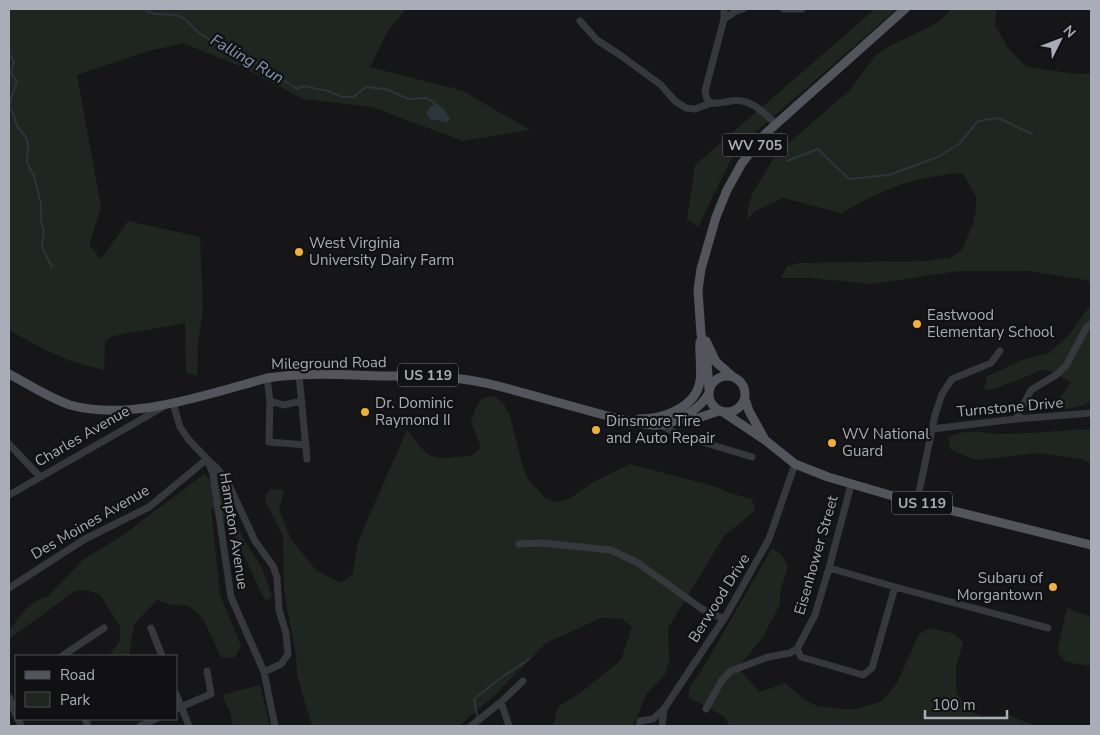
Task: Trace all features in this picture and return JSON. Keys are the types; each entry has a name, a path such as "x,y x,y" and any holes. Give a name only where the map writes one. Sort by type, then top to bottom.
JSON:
{"main road":[{"name":"WV 705","path":"709,392 707,361 701,334 698,290 701,269 716,217 734,176 753,147 775,123 905,9"},
{"name":"WV 705","path":"701,334 716,362 732,376"},
{"path":"620,419 654,418 666,415 678,409 692,397 699,385 700,379 699,352 701,334"},
{"name":"US 119","path":"9,374 55,399 84,408 113,411 172,403"},
{"name":"Mileground Road","path":"172,403 267,378 299,375 427,375 462,378 652,426 721,412"},
{"path":"732,376 742,383 746,392 745,399 738,409 728,413 721,412 710,402 709,392 711,385 720,377 732,376"},
{"name":"Mileground Road","path":"678,420 703,404 709,392"},
{"name":"US 119","path":"745,399 749,411 765,440"},
{"name":"US 119","path":"721,412 765,440 795,464 850,485 1091,545"}],"street":[{"path":"711,103 704,91 724,19 724,9"},
{"path":"724,19 743,9"},
{"path":"784,9 802,9"},
{"path":"580,21 597,40 620,54 660,85 675,101 686,108 695,109 711,103 718,104 732,100 744,101 755,105 775,123"},
{"path":"1016,419 1031,390 1056,375 1066,366 1086,328 1091,324"},
{"path":"917,502 935,414 942,394 952,379 991,363 1000,351"},
{"path":"299,375 308,459"},
{"path":"267,378 270,402 269,442 306,445"},
{"path":"270,402 284,405 302,400"},
{"name":"Hampton Avenue","path":"172,403 180,427 189,440 207,459 213,474 231,597 264,672 275,726"},
{"name":"Charles Avenue","path":"9,494 143,417 172,403"},
{"name":"Turnstone Drive","path":"932,429 1016,419 1091,413"},
{"name":"Mileground Road","path":"661,425 679,435 752,457"},
{"path":"9,444 40,477"},
{"path":"207,459 217,468 228,483 255,541 273,566 277,577 279,610 286,633 288,654 281,664 264,672"},
{"name":"Des Moines Avenue","path":"9,588 85,539 149,507 207,459"},
{"name":"Berwood Drive","path":"640,726 640,721 653,718 664,709 724,619 769,539 795,464"},
{"name":"Eisenhower Street","path":"797,649 815,615 830,568 850,485"},
{"path":"519,544 542,543 611,550 638,564 702,609 724,619"},
{"path":"830,568 895,588 1048,628"},
{"path":"706,709 722,680 730,671 768,657 790,653 797,649 802,657 863,675 872,668 895,588"},
{"path":"64,655 104,628"},
{"path":"151,628 162,655"},
{"path":"189,726 179,708 211,694 207,671"},
{"path":"471,726 501,702 524,680"},
{"path":"9,697 15,712"},
{"path":"501,702 509,726"},
{"path":"662,726 664,709"},
{"path":"140,726 154,720"}],"green space":[{"path":"9,9 406,9 387,32 370,67 463,91 530,130 463,141 372,107 303,99 240,66 183,43 145,52 77,75 101,207 89,245 101,259 128,221 200,237 203,309 198,343 197,376 186,372 185,323 113,336 105,341 104,370 56,355 22,338 11,331 9,327"},
{"path":"875,9 897,9 736,149 698,227 687,219 695,165"},
{"path":"952,9 997,9 995,25 1007,47 1026,67 1091,74 1091,285 1087,280 1028,271 959,271 871,284 810,278 781,278 787,266 799,263 924,261 950,258 962,250 973,224 976,211 976,197 963,173 930,177 907,183 867,199 841,213 783,198 755,211 747,220 752,194 777,153 850,90 875,56 886,48 937,23"},
{"path":"1091,304 1090,402 1072,408 1053,408 1071,382 1045,369 997,388 984,390 987,376 1025,359 1049,353 1069,335"},
{"path":"495,396 504,404 510,416 523,467 528,479 545,498 557,502 569,499 590,484 630,464 717,487 729,493 752,499 755,511 724,536 668,628 669,662 665,675 647,693 633,726 553,726 557,709 562,704 579,694 621,660 632,627 622,619 601,618 546,643 497,693 459,726 313,726 297,675 296,656 284,591 283,536 265,500 266,494 271,489 284,490 279,510 292,541 317,571 341,583 353,574 357,546 362,532 407,430 428,454 440,458 472,456 481,447 471,422 475,409 483,398"},
{"path":"1090,429 1091,463 1082,459 1038,453 975,460 950,449 948,437 969,432 1012,434"},
{"path":"204,474 220,489 243,538 262,568 272,595 269,600 264,599 233,532 211,507 220,595 241,646 235,657 222,658 205,623 195,611 186,605 172,605 157,600 134,624 129,655 110,655 120,640 120,627 100,595 87,590 75,591 9,639 9,630 26,609 36,601 48,596 83,560 126,533"},
{"path":"772,548 782,555 788,566 780,591 780,604 763,637 738,668 760,692 785,683 805,700 817,706 842,709 856,709 882,701 897,683 919,634 930,628 955,634 963,643 956,667 956,692 971,712 983,716 1011,716 1036,726 729,726 725,717 688,697 691,684 700,673"},
{"path":"1067,608 1091,617 1091,666 1066,662 1057,652"},
{"path":"260,685 270,726 233,726 230,712 222,695"}],"shaded area":[{"path":"435,104 448,114 450,119 446,123 432,120 428,116 428,109"}],"waterway":[{"name":"Falling Run","path":"144,9 154,14 177,15 181,17 199,33 224,50 234,50 243,54 297,89 303,86 328,91 342,97 353,97 366,87 385,89 409,99 427,98 437,105"},
{"path":"9,32 9,38"},
{"path":"9,53 14,62 11,73 17,82 9,108 13,113 17,126 26,137 28,145 27,163 34,176 41,204 41,221 44,231 42,247 52,267"},
{"path":"787,161 818,149 849,179 889,175 938,157 959,144 978,121 998,118 1032,134"},
{"path":"477,716 474,699 529,659"}],"place":[{"name":"West Virginia University Dairy Farm","path":"299,252"},
{"name":"Eastwood Elementary School","path":"917,324"},
{"name":"Dr. Dominic Raymond II","path":"365,412"},
{"name":"Dinsmore Tire and Auto Repair","path":"596,430"},
{"name":"WV National Guard","path":"832,443"},
{"name":"Subaru of Morgantown","path":"1053,587"}]}
